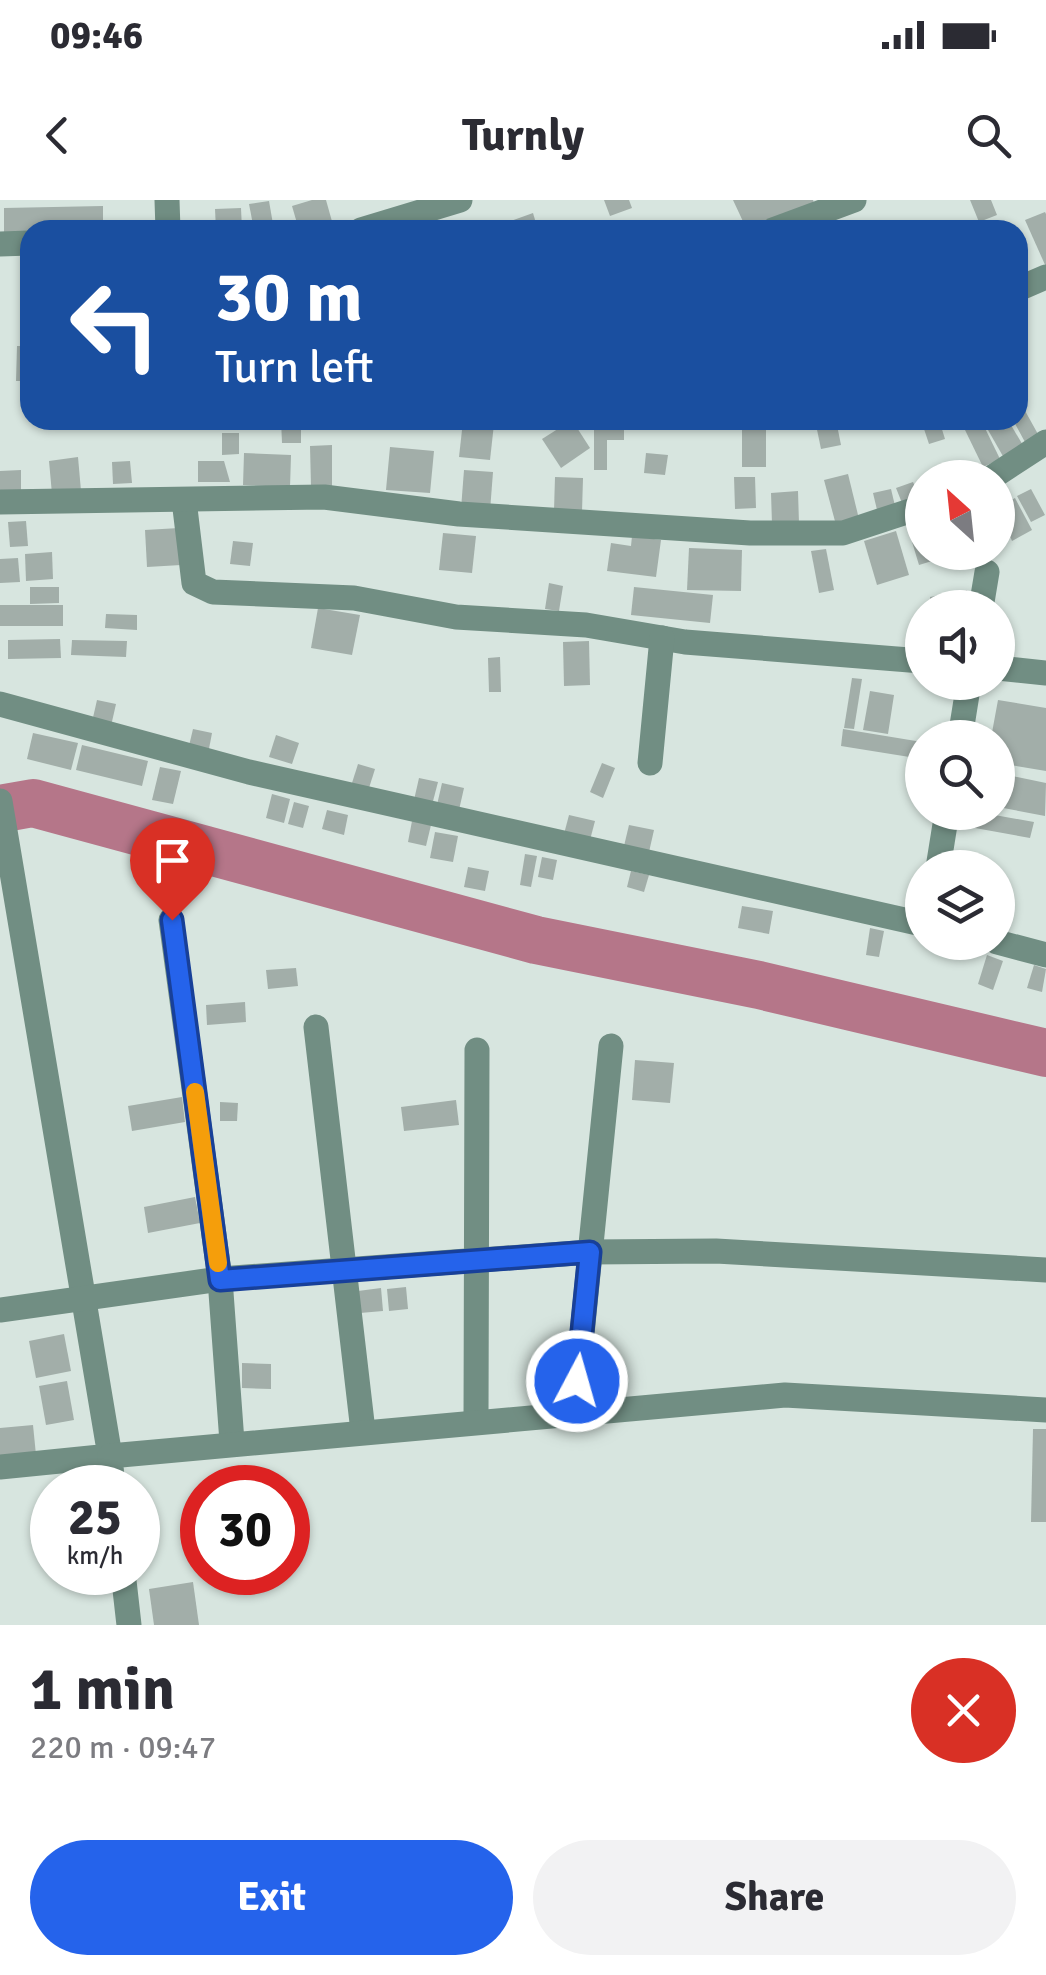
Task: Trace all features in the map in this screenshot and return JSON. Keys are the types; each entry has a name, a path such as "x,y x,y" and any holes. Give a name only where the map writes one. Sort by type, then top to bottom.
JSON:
{"street":[{"path":"394,220 460,200"},
{"path":"800,220 854,200"},
{"path":"1015,462 1046,442"},
{"path":"0,502 324,497 459,514 750,534 843,534 905,513"},
{"path":"184,500 194,583 213,592 354,598 456,616 586,625 662,638 905,659"},
{"path":"984,590 987,572"},
{"path":"650,763 662,638"},
{"path":"1015,670 1046,673"},
{"path":"0,704 249,772 905,920"},
{"path":"0,801 111,1465"},
{"path":"172,920 220,1280 232,1442"},
{"path":"1015,947 1046,955"},
{"path":"316,1027 362,1431"},
{"path":"574,1413 611,1046"},
{"path":"476,1421 477,1050"},
{"path":"0,1310 220,1280 590,1252 716,1251 1046,1270"},
{"path":"0,1467 232,1442 785,1396 1046,1410"},
{"path":"126,1595 129,1625"}],"building":[{"path":"326,200 332,220 296,220 292,206"},
{"path":"604,200 629,200 632,208 610,216"},
{"path":"733,200 814,203 780,220 742,220"},
{"path":"970,200 991,200 997,215 978,220"},
{"path":"269,201 272,220 252,220 249,204"},
{"path":"103,206 103,220 20,220 20,232 4,232 4,208"},
{"path":"241,208 242,220 216,220 215,209"},
{"path":"533,213 535,220 514,220"},
{"path":"1046,214 1046,267 1028,220"},
{"path":"17,346 20,346 20,381 16,381"},
{"path":"1028,416 1039,436 1026,444 1018,430 1028,430"},
{"path":"281,430 301,430 301,443 282,443"},
{"path":"462,430 493,430 490,460 459,457"},
{"path":"556,430 578,430 590,448 561,468 542,439"},
{"path":"594,430 624,430 624,440 607,440 607,470 594,470"},
{"path":"742,430 766,430 766,467 742,467"},
{"path":"817,430 838,430 841,445 821,449"},
{"path":"924,430 942,430 945,439 929,444"},
{"path":"965,430 986,430 1000,459 980,460"},
{"path":"988,430 1014,430 1024,447 1004,458"},
{"path":"222,433 239,433 239,454 222,455"},
{"path":"332,445 332,486 311,486 310,446"},
{"path":"390,447 434,451 430,493 386,490"},
{"path":"244,453 291,455 290,487 243,485"},
{"path":"646,453 668,455 665,475 644,473"},
{"path":"78,457 81,491 52,494 49,461"},
{"path":"130,461 132,483 113,484 112,462"},
{"path":"198,461 224,461 230,482 198,482"},
{"path":"21,470 21,492 0,493 0,471"},
{"path":"464,470 493,472 490,511 461,509"},
{"path":"848,474 859,519 836,525 824,480"},
{"path":"555,477 583,478 582,512 554,511"},
{"path":"734,477 755,477 756,508 735,509"},
{"path":"905,485 905,508 904,508 896,488"},
{"path":"891,489 896,510 878,514 873,493"},
{"path":"1031,489 1045,515 1031,522 1017,496"},
{"path":"798,491 799,524 772,525 771,493"},
{"path":"1015,498 1032,530 1015,539"},
{"path":"26,521 28,546 10,547 8,522"},
{"path":"179,528 181,565 147,567 145,530"},
{"path":"896,531 909,575 877,585 864,541"},
{"path":"443,533 476,536 472,573 439,570"},
{"path":"632,536 661,540 656,577 607,571 611,543 631,546"},
{"path":"233,541 253,543 250,566 230,564"},
{"path":"689,548 742,550 741,591 687,590"},
{"path":"826,549 834,590 819,593 811,551"},
{"path":"52,552 53,579 26,581 25,554"},
{"path":"18,558 20,582 0,583 0,559"},
{"path":"549,583 563,586 559,611 545,609"},
{"path":"30,587 59,587 59,603 30,604"},
{"path":"634,587 713,595 710,623 631,615"},
{"path":"0,605 63,605 63,626 0,626"},
{"path":"318,608 360,615 352,655 311,648"},
{"path":"106,614 137,615 137,630 105,628"},
{"path":"60,639 61,658 8,659 8,640"},
{"path":"72,640 127,641 126,657 71,655"},
{"path":"589,641 590,685 564,686 563,642"},
{"path":"500,657 501,692 489,692 488,658"},
{"path":"852,678 862,679 854,729 844,728"},
{"path":"870,691 894,695 888,734 863,730"},
{"path":"97,700 116,704 111,726 92,722"},
{"path":"998,700 1046,708 1046,771 1015,766 1015,720 994,720"},
{"path":"193,729 212,733 208,754 188,750"},
{"path":"843,729 905,739 905,756 841,746"},
{"path":"33,733 78,743 71,770 27,759"},
{"path":"276,735 299,743 292,764 269,757"},
{"path":"82,745 148,761 142,786 76,770"},
{"path":"602,763 615,768 603,798 590,792"},
{"path":"358,764 375,769 369,788 352,783"},
{"path":"160,767 181,771 173,804 152,800"},
{"path":"1015,777 1046,783 1045,816 1015,810"},
{"path":"419,778 438,782 432,805 414,800"},
{"path":"442,783 464,788 459,810 437,805"},
{"path":"272,794 290,799 284,823 266,818"},
{"path":"294,802 309,806 303,828 288,824"},
{"path":"327,810 348,815 344,835 322,829"},
{"path":"569,815 595,821 590,840 564,834"},
{"path":"1015,819 1034,822 1030,838 986,830 1015,830"},
{"path":"412,821 431,825 426,846 408,842"},
{"path":"629,825 654,830 649,852 624,846"},
{"path":"435,832 458,836 453,862 430,858"},
{"path":"525,854 537,856 531,887 520,885"},
{"path":"542,857 557,860 553,880 538,877"},
{"path":"468,867 489,871 485,891 464,887"},
{"path":"631,871 649,875 644,892 627,887"},
{"path":"742,906 773,911 769,934 738,928"},
{"path":"870,928 884,931 879,957 866,955"},
{"path":"985,960 1003,961 993,990 978,984"},
{"path":"1034,965 1046,969 1042,992 1027,988"},
{"path":"296,968 298,986 268,989 266,970"},
{"path":"245,1002 246,1022 207,1025 206,1005"},
{"path":"635,1060 674,1063 670,1103 632,1100"},
{"path":"182,1097 185,1122 132,1131 128,1106"},
{"path":"456,1100 459,1125 404,1131 401,1107"},
{"path":"220,1102 238,1103 237,1121 220,1121"},
{"path":"195,1197 200,1223 148,1233 144,1207"},
{"path":"406,1287 408,1309 389,1311 387,1289"},
{"path":"381,1288 383,1311 360,1313 358,1291"},
{"path":"64,1334 71,1371 36,1378 29,1341"},
{"path":"242,1363 271,1364 271,1389 242,1388"},
{"path":"67,1381 74,1420 46,1425 39,1386"},
{"path":"33,1425 36,1455 0,1459 0,1428"},
{"path":"1033,1429 1046,1429 1046,1522 1031,1522"},
{"path":"180,1584 180,1595 195,1595 199,1625 154,1625 150,1595 160,1595 160,1587"}],"waterway":[{"path":"0,809 33,803 536,940 759,985 1046,1053"}],"slow traffic":[{"path":"195,1092 218,1263"}],"route":[{"path":"172,920 220,1280 590,1252 577,1381"}]}
